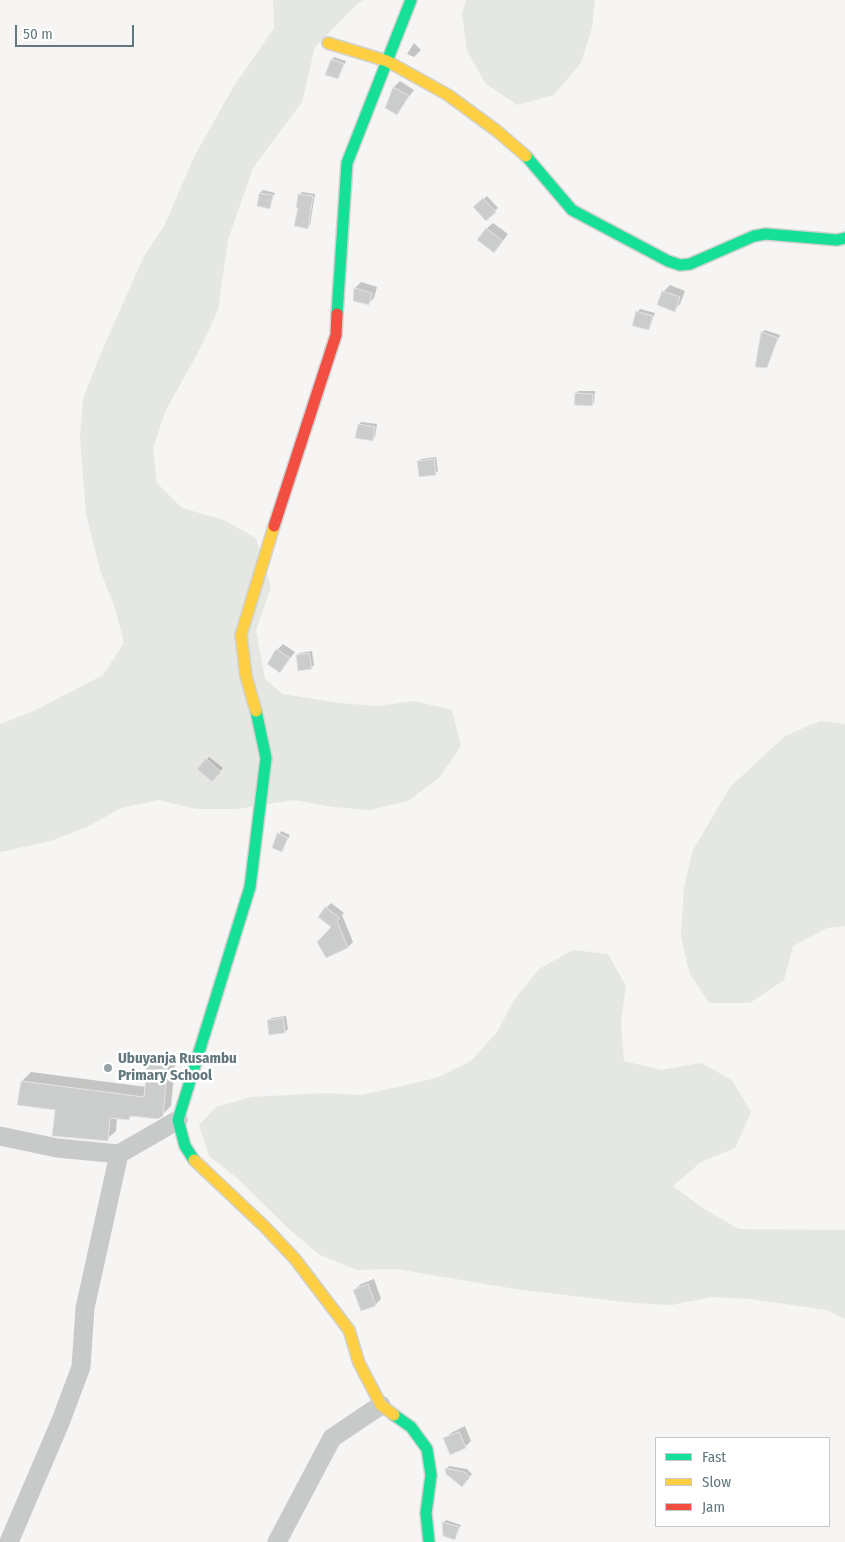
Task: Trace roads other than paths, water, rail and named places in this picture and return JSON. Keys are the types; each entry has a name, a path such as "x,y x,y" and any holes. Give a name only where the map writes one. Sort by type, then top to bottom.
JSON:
{"street":[{"path":"411,0 347,163 336,335 250,600 241,635 246,676 259,720 266,758 257,844 250,887 178,1120 185,1146 198,1166 265,1227 289,1253 350,1330 359,1363 381,1405 412,1427 427,1449 431,1475 426,1513 430,1542"},
{"path":"328,43 388,61 448,95 497,131 533,162 572,210 668,261 680,265 690,264 754,236 766,234 837,240 845,238"},
{"path":"0,1136 57,1148 119,1154 178,1120"},
{"path":"9,1542 60,1423 81,1367 86,1308 119,1154"},
{"path":"277,1542 332,1438 381,1405"}],"place":[{"name":"Ubuyanja Rusambu Primary School","path":"108,1068"}]}
